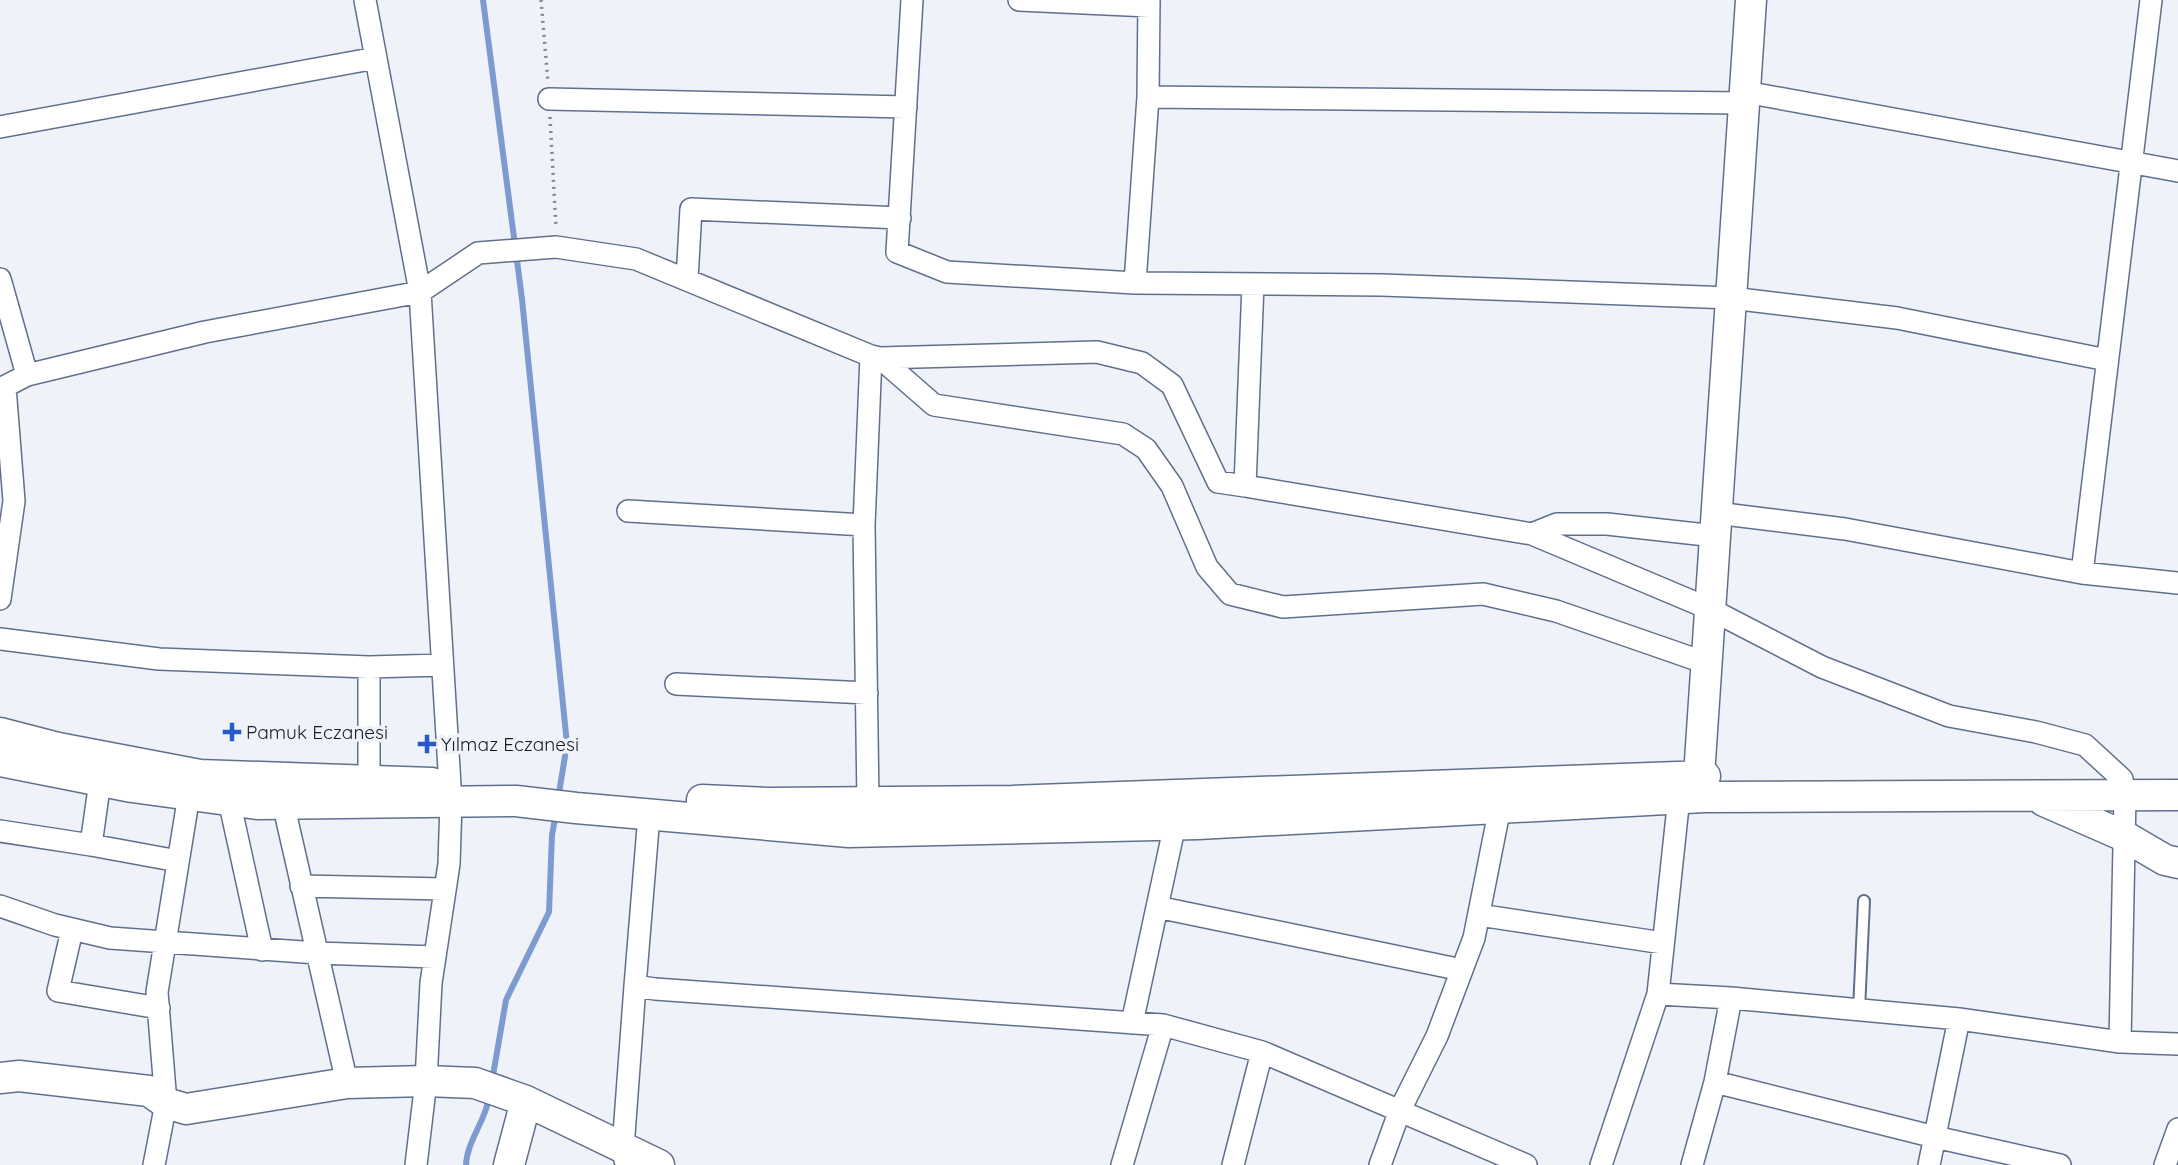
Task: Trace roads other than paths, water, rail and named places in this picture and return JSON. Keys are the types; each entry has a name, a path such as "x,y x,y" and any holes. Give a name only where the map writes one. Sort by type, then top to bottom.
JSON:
{"main road":[{"path":"1694,790 1710,609 1751,0"},
{"path":"0,733 58,748 200,775 369,781 450,792"},
{"path":"0,761 100,781 257,803 450,792 515,793 649,806 849,832 1174,810 1694,790 2144,791 2178,812"},
{"path":"649,806 1012,801 1174,810 1500,807 1694,790 2034,797 2144,791 2178,778"},
{"path":"2034,797 2124,836 2165,860 2178,863"},
{"path":"0,1078 19,1076 149,1091 166,1103 186,1109 347,1083 475,1083 516,1097 624,1156 659,1165"},
{"path":"509,1165 516,1097"}],"street":[{"path":"365,0 420,292 450,792 449,864 432,983 426,1081 416,1165"},
{"path":"912,0 897,252 947,272 1135,283 1382,285 1731,298 1897,318 2107,360"},
{"path":"1019,0 1149,3 1148,97 1135,283"},
{"path":"2082,572 2151,0"},
{"path":"0,127 376,58"},
{"path":"1148,97 1744,97 2178,171"},
{"path":"549,99 906,107"},
{"path":"687,280 691,209 900,218"},
{"path":"0,599 14,501 2,388 27,374 205,332 420,292 478,253 556,247 636,259 875,357 934,405 1123,434 1146,449 1172,486 1207,568 1230,594 1283,607 1483,594 1556,611 1706,663"},
{"path":"0,279 27,374"},
{"path":"1245,486 1253,284"},
{"path":"875,357 1097,352 1142,363 1171,385 1218,482 1532,534 1710,609 1822,667 1949,716 2036,732 2085,746 2144,791 2124,836 2120,1042"},
{"path":"868,802 864,525 875,357"},
{"path":"628,511 864,525"},
{"path":"1532,534 1557,524 1844,529 2082,572 2178,583"},
{"path":"0,639 159,659 369,667 442,665"},
{"path":"369,667 369,781"},
{"path":"676,684 867,693"},
{"path":"91,845 100,781"},
{"path":"1601,1165 1658,994 1663,943 1694,790"},
{"path":"154,1165 166,1103 158,992 189,795"},
{"path":"229,800 262,950"},
{"path":"283,803 347,1083"},
{"path":"624,1156 649,806"},
{"path":"1380,1165 1400,1110 1437,1037 1474,938 1500,807"},
{"path":"1132,1023 1174,810"},
{"path":"0,831 178,861"},
{"path":"302,886 445,889"},
{"path":"0,906 72,930 110,938 262,950 435,957"},
{"path":"1157,907 1462,970"},
{"path":"1479,915 1663,943"},
{"path":"72,930 58,991 159,1008"},
{"path":"635,986 1163,1025 1262,1052 1526,1165"},
{"path":"1658,994 1959,1019 2120,1042 2178,1044"},
{"path":"1692,1165 1715,1082 1731,998"},
{"path":"1929,1165 1959,1019"},
{"path":"1122,1165 1163,1025"},
{"path":"1233,1165 1262,1052"},
{"path":"1715,1082 2060,1165"},
{"path":"2165,1165 2178,1129"}],"lane":[{"path":"1858,1010 1864,901"}],"waterway":[{"path":"483,0 522,299 567,744 558,799"},
{"path":"492,1081 506,1000 549,912 552,835 556,813"},
{"path":"466,1165 469,1148 489,1098"}],"place":[{"name":"Pamuk Eczanesi","path":"232,732"},
{"name":"Yılmaz Eczanesi","path":"427,744"}]}
